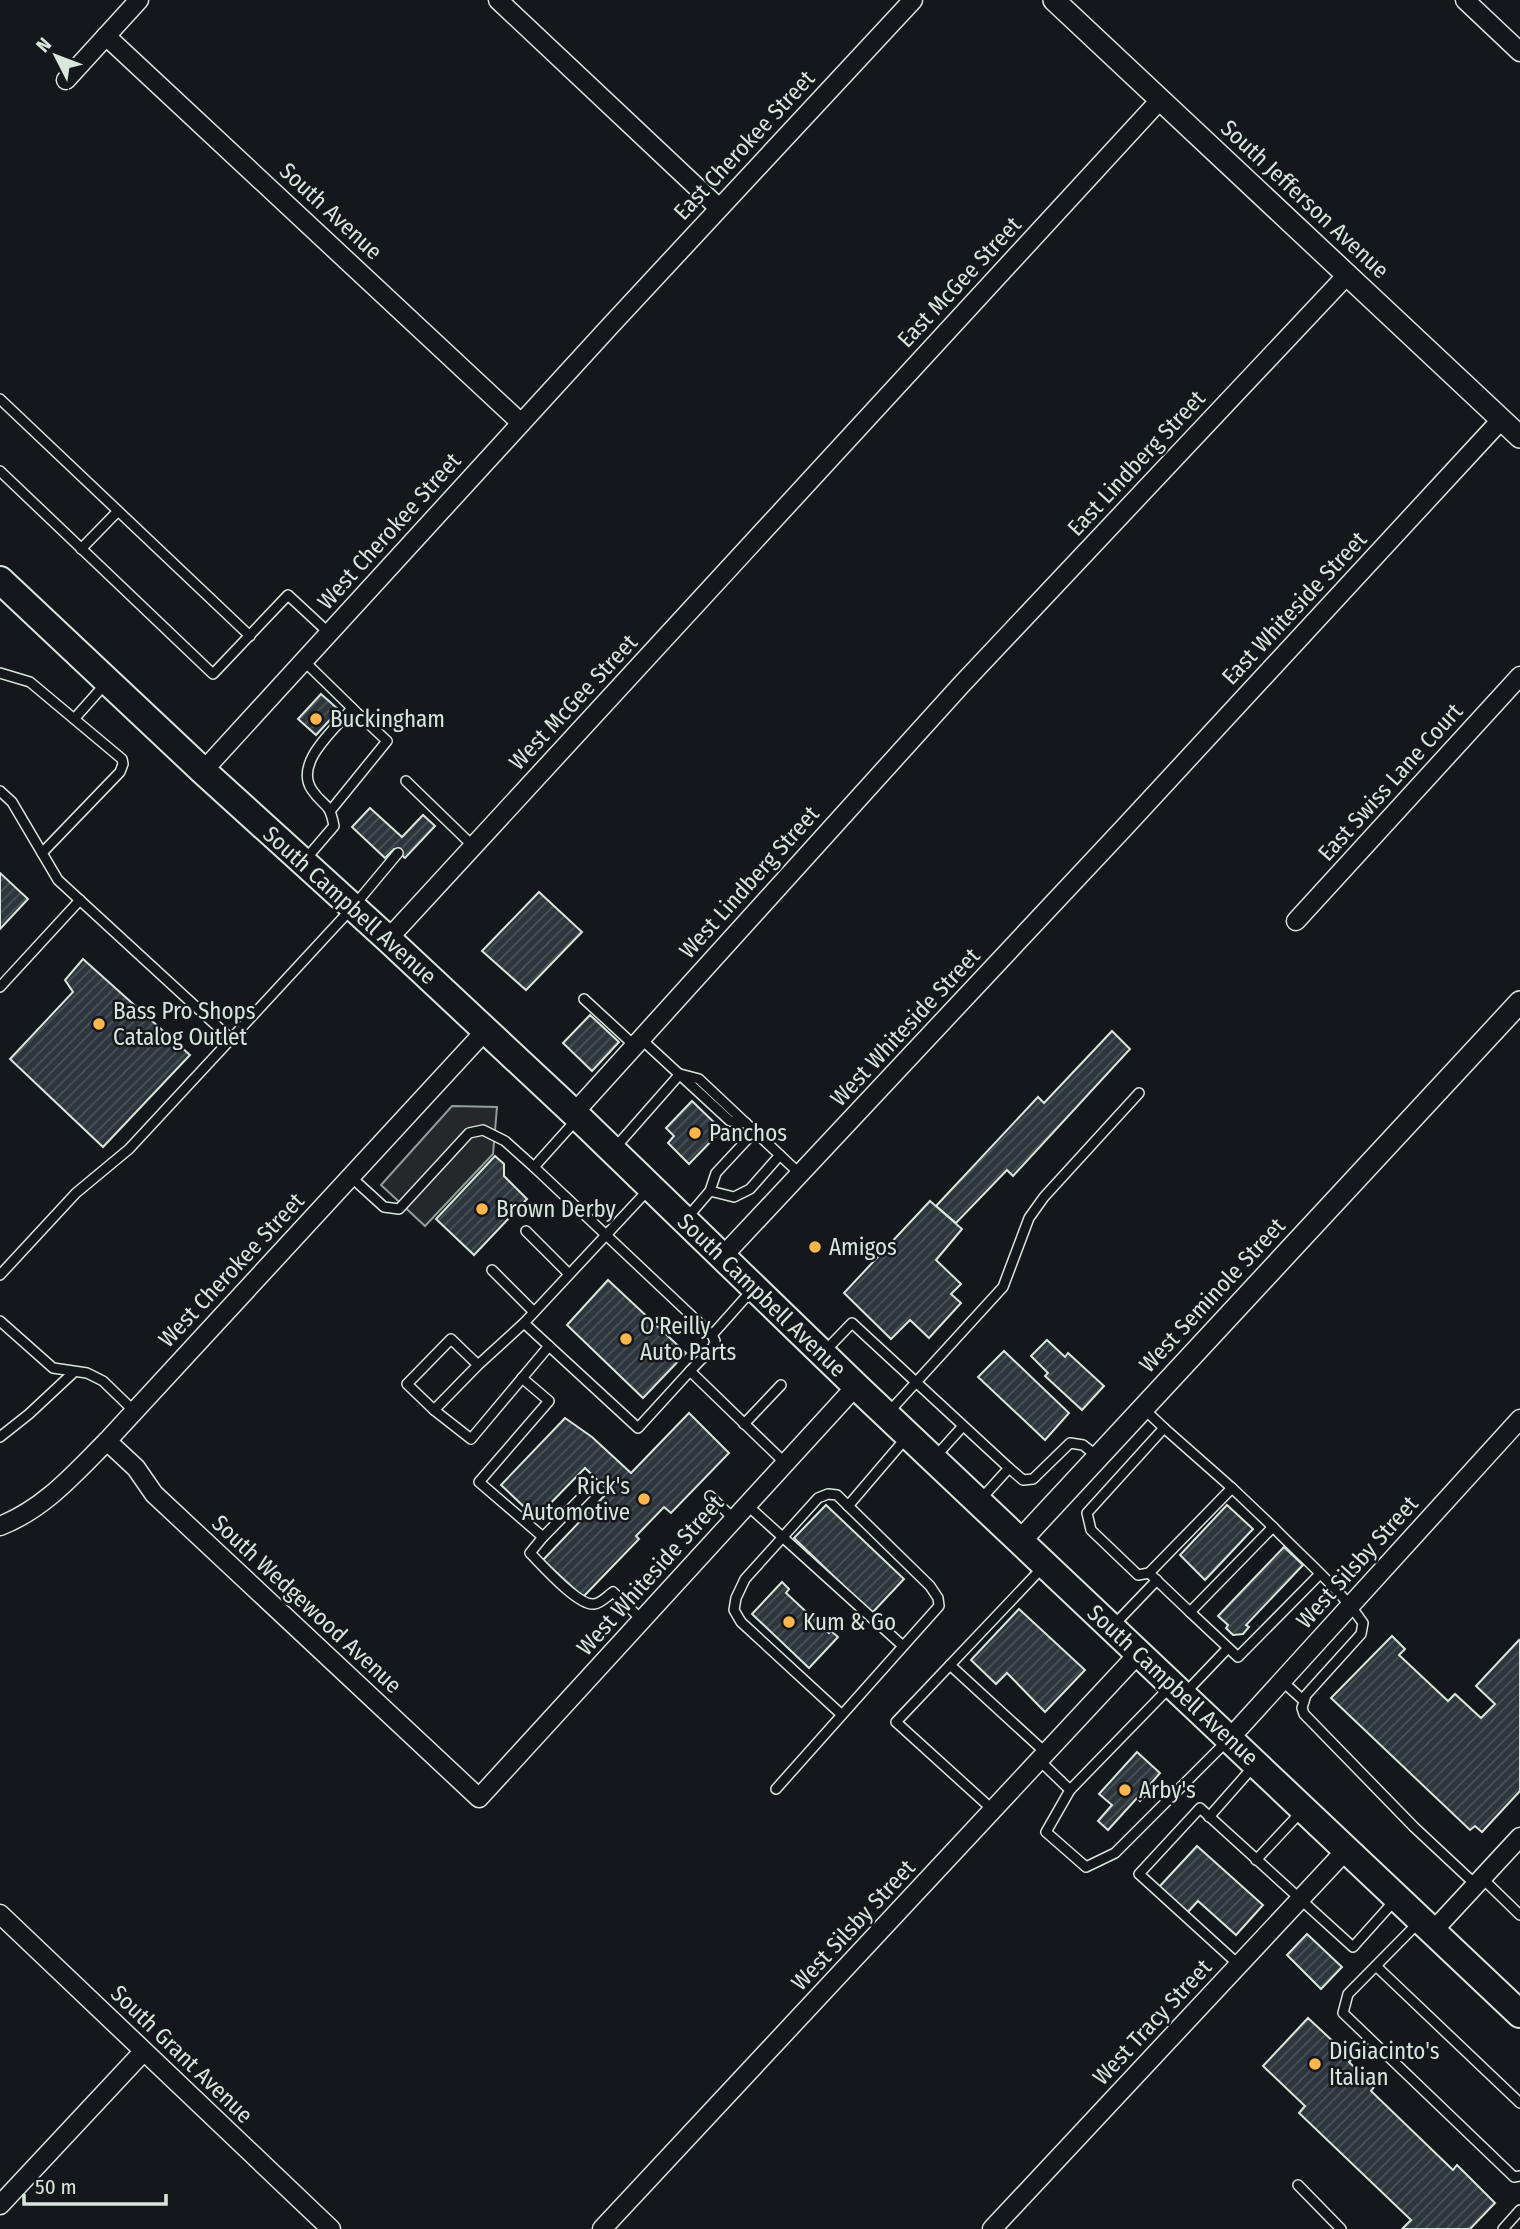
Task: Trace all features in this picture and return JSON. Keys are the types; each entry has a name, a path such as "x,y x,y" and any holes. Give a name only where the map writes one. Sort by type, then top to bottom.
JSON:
{"main road":[{"name":"South Campbell Avenue","path":"0,580 203,771 486,1030 856,1386 1520,2014"}],"street":[{"path":"66,80 139,0"},
{"path":"498,0 719,208"},
{"name":"East Cherokee Street","path":"611,325 913,0"},
{"name":"South Jefferson Avenue","path":"1054,0 1520,437"},
{"path":"1465,0 1520,52"},
{"name":"South Avenue","path":"106,36 521,423"},
{"name":"East McGee Street","path":"794,498 1160,100"},
{"name":"East Lindberg Street","path":"961,685 1348,274"},
{"name":"West Cherokee Street","path":"203,771 611,325"},
{"name":"East Whiteside Street","path":"1123,829 1502,420"},
{"name":"West McGee Street","path":"388,939 794,498"},
{"name":"East Swiss Lane Court","path":"1296,921 1520,676"},
{"name":"West Lindberg Street","path":"576,1115 638,1042 961,685"},
{"name":"West Whiteside Street","path":"722,1257 1123,829"},
{"name":"West Seminole Street","path":"1020,1541 1520,1002"},
{"name":"West Cherokee Street","path":"0,1526 33,1510 46,1500 107,1441 486,1030"},
{"name":"West Whiteside Street","path":"479,1798 856,1386"},
{"name":"West Silsby Street","path":"1230,1738 1520,1419"},
{"name":"South Wedgewood Avenue","path":"107,1441 135,1468 154,1494 479,1798"},
{"name":"West Silsby Street","path":"602,2229 1139,1653"},
{"path":"1427,1925 1479,1882 1520,1837"},
{"name":"West Tracy Street","path":"992,2229 1347,1849"},
{"name":"South Grant Avenue","path":"0,1914 331,2229"},
{"path":"0,2205 143,2052"}],"lane":[{"path":"0,399 250,636"},
{"path":"0,471 213,674 288,595 330,633"},
{"path":"81,549 118,510"},
{"path":"304,661 387,741 331,810"},
{"path":"0,673 30,682 122,759 120,772 42,853"},
{"path":"75,718 107,681"},
{"path":"303,862 334,826 331,810 310,789 308,770 318,745 341,724 352,708"},
{"path":"406,781 473,846"},
{"path":"0,791 12,802 58,880 232,1039"},
{"path":"429,821 439,812"},
{"path":"0,1275 76,1193 130,1149 353,907 398,853"},
{"path":"0,987 80,900"},
{"path":"583,999 680,1074 699,1079 800,1174"},
{"path":"613,1151 680,1074"},
{"path":"887,1415 1003,1287 1029,1218 1044,1197 1139,1093"},
{"path":"534,1167 576,1115"},
{"path":"351,1177 384,1207 399,1209 469,1133 483,1130 505,1141 534,1167 712,1335 715,1341 713,1347 638,1428 524,1323"},
{"path":"685,1221 710,1191 716,1173 755,1131"},
{"path":"710,1191 734,1197 750,1189 780,1155"},
{"path":"434,1410 524,1323 650,1187"},
{"path":"526,1231 569,1274"},
{"path":"492,1270 534,1312"},
{"path":"712,1335 754,1288"},
{"path":"0,1321 53,1368 87,1373 103,1381 134,1411"},
{"path":"823,1354 852,1322 1023,1480 1034,1479 1070,1443 1083,1445 1098,1457"},
{"path":"478,1365 452,1339 407,1384 471,1440 549,1346"},
{"path":"690,1371 785,1463"},
{"path":"0,1437 74,1372"},
{"path":"522,1378 549,1401 479,1482 543,1537"},
{"path":"744,1424 782,1385"},
{"path":"1143,1408 1272,1527 1351,1605 1363,1623 1361,1634 1303,1700 1304,1714 1414,1827 1520,1915"},
{"path":"933,1459 963,1426"},
{"path":"1164,1428 1087,1513 1091,1530 1138,1575 1149,1573 1231,1489"},
{"path":"848,1507 908,1435"},
{"path":"979,1502 1009,1468"},
{"path":"591,1488 530,1553 577,1598 592,1604 600,1602 613,1592 642,1620"},
{"path":"776,1789 842,1715 903,1646 939,1606 938,1598 929,1586 837,1495 828,1494 818,1498 745,1579 736,1598 734,1610 741,1622 842,1715"},
{"path":"710,1496 734,1519"},
{"path":"747,1505 903,1646"},
{"path":"1190,1612 1272,1527"},
{"path":"993,1810 896,1722 1045,1565"},
{"path":"1149,1573 1238,1657 1320,1574"},
{"path":"1111,1628 1157,1580"},
{"path":"1228,1648 1178,1690 1070,1790 1046,1832 1086,1867 1115,1853 1230,1738"},
{"path":"950,1665 1043,1757 1070,1790"},
{"path":"1282,1681 1303,1700"},
{"path":"1209,1817 1257,1763"},
{"path":"1239,1965 1139,1874 1200,1808 1353,1947 1397,1897"},
{"path":"1256,1860 1304,1808"},
{"path":"1427,1925 1376,1966 1348,1994 1343,2012 1518,2178"},
{"path":"1376,1966 1520,2103"},
{"path":"1298,2185 1341,2229"},
{"path":"1503,2229 1520,2210"}],"shaded area":[{"path":"452,1106 497,1107 493,1154 425,1226 381,1185"}],"building":[{"path":"321,694 339,710 316,735 298,719"},
{"path":"370,808 402,837 423,815 435,826 405,858 394,849 385,858 352,827"},
{"path":"0,873 28,899 0,929"},
{"path":"539,892 582,932 526,990 482,951"},
{"name":"Bass Pro Shops Catalog Outlet","path":"83,959 190,1055 103,1147 10,1059 73,992 65,980"},
{"path":"590,1015 619,1042 592,1071 563,1043"},
{"path":"1112,1031 1130,1049 1013,1176 1007,1170 956,1223 936,1206 1038,1097 1044,1103"},
{"name":"Panchos","path":"692,1101 722,1130 689,1164 668,1143 674,1136 666,1128"},
{"name":"Brown Derby","path":"495,1156 504,1164 504,1176 527,1199 474,1255 436,1219"},
{"path":"930,1201 962,1229 936,1260 961,1284 951,1294 961,1303 929,1338 910,1320 891,1339 844,1293"},
{"name":"O'Reilly Auto Parts","path":"608,1280 686,1353 643,1398 567,1325"},
{"path":"1047,1340 1065,1357 1068,1353 1104,1386 1082,1410 1045,1376 1048,1373 1031,1356"},
{"path":"1004,1351 1069,1413 1045,1440 978,1377"},
{"name":"Rick's Automotive","path":"689,1413 729,1453 671,1513 664,1507 636,1536 639,1539 583,1597 543,1560 609,1491 585,1468 536,1518 501,1485 565,1418 592,1437 631,1473"},
{"name":"Kum & Go","path":"826,1505 904,1579 872,1613 794,1538"},
{"path":"1227,1505 1253,1529 1205,1580 1180,1555"},
{"path":"1284,1547 1303,1565 1246,1625 1249,1627 1243,1634 1233,1635 1226,1628 1228,1625 1218,1616"},
{"name":"Kum & Go","path":"782,1582 789,1589 786,1593 829,1633 831,1631 838,1637 809,1668 752,1614"},
{"path":"1019,1609 1085,1670 1045,1712 1007,1673 996,1684 971,1660"},
{"path":"1392,1636 1405,1649 1399,1655 1448,1701 1455,1694 1481,1718 1495,1704 1476,1686 1519,1640 1520,1642 1520,1791 1482,1832 1475,1826 1470,1830 1331,1698"},
{"name":"Arby's","path":"1137,1752 1160,1773 1146,1789 1149,1792 1140,1801 1137,1798 1108,1830 1098,1821 1112,1805 1099,1794"},
{"path":"1197,1846 1263,1905 1236,1935 1198,1901 1187,1913 1159,1887"},
{"path":"1307,1934 1342,1967 1321,1989 1287,1955"},
{"path":"1308,2018 1352,2059 1349,2062 1374,2087 1371,2091 1453,2170 1457,2165 1495,2203 1470,2229 1402,2229 1411,2220 1299,2113 1305,2106 1263,2066"}],"place":[{"name":"Buckingham","path":"316,719"},
{"name":"Bass Pro Shops Catalog Outlet","path":"99,1024"},
{"name":"Panchos","path":"695,1133"},
{"name":"Brown Derby","path":"482,1209"},
{"name":"Amigos","path":"815,1247"},
{"name":"O'Reilly Auto Parts","path":"626,1339"},
{"name":"Rick's Automotive","path":"644,1499"},
{"name":"Kum & Go","path":"789,1622"},
{"name":"Arby's","path":"1125,1790"},
{"name":"DiGiacinto's Italian","path":"1315,2064"}]}
